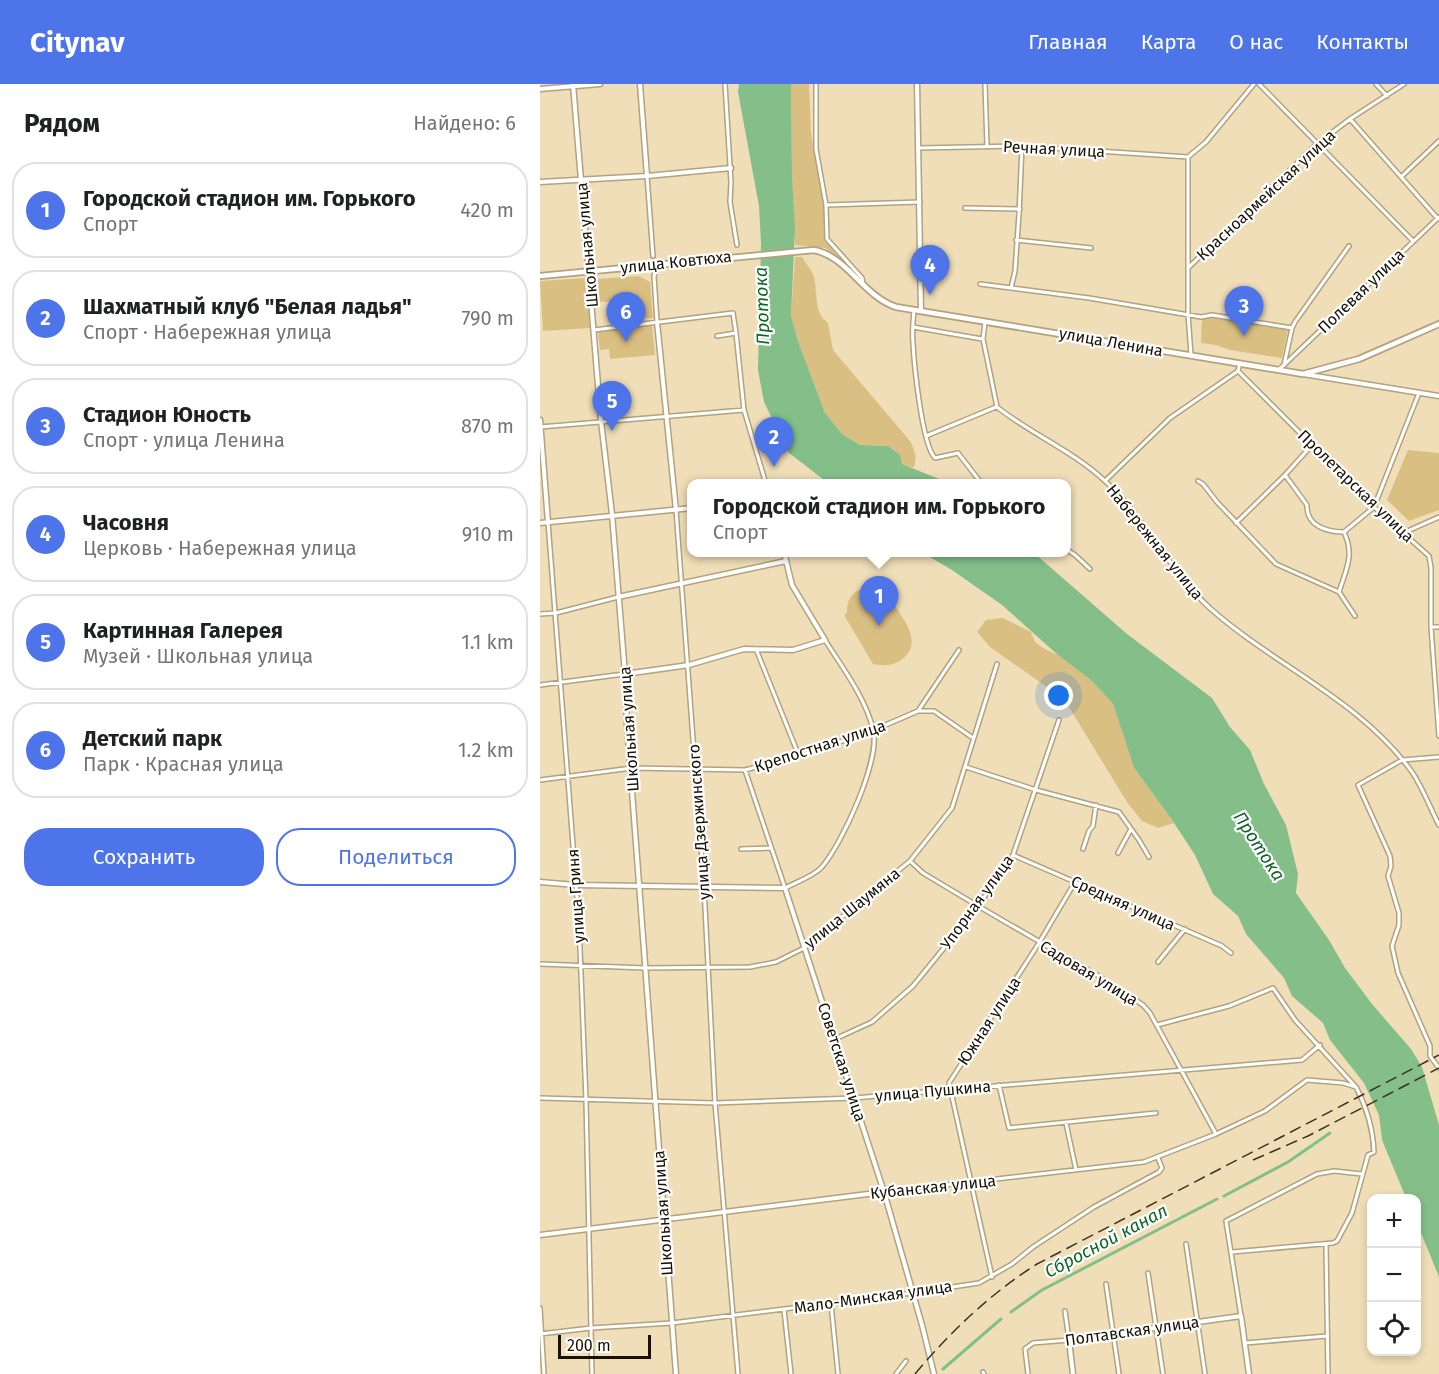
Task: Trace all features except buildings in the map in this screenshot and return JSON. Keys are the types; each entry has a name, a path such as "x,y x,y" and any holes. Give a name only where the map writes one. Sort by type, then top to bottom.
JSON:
{"main road":[{"name":"улица Ковтюха","path":"540,276 801,250"},
{"name":"улица Ленина","path":"801,250 828,254 889,304 914,310 1303,374 1318,374"},
{"path":"1318,374 1439,324"}],"street":[{"path":"540,89 600,84"},
{"path":"640,84 653,256"},
{"path":"725,84 731,168 730,202 737,245"},
{"path":"816,84 816,149 826,205 827,239 862,278 864,285"},
{"path":"917,84 921,310"},
{"path":"985,84 987,146"},
{"path":"1191,355 1188,315 1188,157 1206,142 1254,84"},
{"path":"1259,84 1413,242"},
{"path":"1376,84 1388,96"},
{"name":"Красноармейская улица","path":"1188,268 1317,144 1350,119 1404,84"},
{"name":"Школьная улица","path":"573,85 625,674 676,1374"},
{"path":"1350,119 1438,218"},
{"path":"1401,177 1439,141"},
{"path":"1011,288 1015,271 1020,209 1022,146"},
{"name":"Речная улица","path":"919,148 1022,146 1188,157"},
{"path":"540,182 647,176 731,168"},
{"path":"826,205 920,202"},
{"path":"965,207 1020,209"},
{"name":"Полевая улица","path":"1278,370 1438,218"},
{"path":"1016,240 1091,248"},
{"path":"1284,365 1292,328 1349,246"},
{"name":"улица Дзержинского","path":"656,270 654,276 657,322 689,665 704,887 715,1103 738,1374"},
{"path":"980,284 1089,298 1201,317 1212,315 1292,328"},
{"path":"914,310 917,379 926,436 932,454 935,458 958,453 979,479"},
{"path":"594,330 734,313 744,410 765,479"},
{"path":"926,436 997,407 983,339 985,321"},
{"path":"913,327 983,339"},
{"path":"717,336 736,333"},
{"path":"1105,481 1170,417 1238,371 1240,363"},
{"name":"Пролетарская улица","path":"1238,371 1374,507 1429,556 1431,627 1439,736"},
{"path":"1318,374 1439,396"},
{"path":"1285,475 1307,505 1306,514 1310,521 1327,529 1344,532 1374,507 1419,393"},
{"name":"Набережная улица","path":"997,407 1015,422 1071,455 1105,481 1137,518 1194,593 1246,637 1320,686 1351,710 1402,759 1414,775 1439,825"},
{"path":"540,427 744,410"},
{"name":"улица Гриня","path":"540,420 581,966 592,1374"},
{"path":"1236,523 1312,445"},
{"path":"1198,481 1276,564 1339,592 1355,616"},
{"path":"540,523 612,514 687,509"},
{"path":"1403,533 1439,517"},
{"path":"1339,592 1351,553 1344,532"},
{"path":"1071,552 1089,568"},
{"path":"540,882 576,885 785,888 819,870 834,851 862,793 873,752 874,730 862,701 792,585 785,557"},
{"path":"540,615 786,561"},
{"path":"1431,627 1439,627"},
{"path":"540,685 689,665 744,649 793,650 825,640"},
{"path":"756,648 800,756"},
{"path":"918,711 959,650"},
{"name":"улица Шаумяна","path":"540,964 645,968 750,968 777,962 804,948 910,861 952,808 997,664"},
{"path":"918,711 934,711 974,738"},
{"name":"Крепостная улица","path":"540,780 632,768 745,770 800,756 874,730 918,711"},
{"name":"Упорная улица","path":"835,1039 872,1022 913,986 978,906 1013,855 1059,720"},
{"path":"1439,757 1402,759 1358,785 1390,856 1391,866 1388,876 1399,913 1399,925 1392,946 1398,973 1430,1046 1430,1056 1439,1068"},
{"path":"966,767 1036,790 1119,812 1149,858"},
{"name":"Советская улица","path":"745,770 884,1192 934,1374"},
{"path":"1083,849 1093,826 1096,805"},
{"path":"1118,853 1131,829"},
{"path":"741,849 771,848"},
{"name":"Средняя улица","path":"1013,855 1185,929 1222,946 1231,953"},
{"name":"Садовая улица","path":"910,861 924,873 1039,943 1098,975 1143,1005 1150,1012 1216,1134"},
{"name":"Южная улица","path":"949,1089 949,1083 1039,943 1075,882"},
{"path":"1158,962 1185,929"},
{"path":"1157,1025 1229,1006 1273,988 1295,1020 1356,1087 1365,1105 1373,1131 1374,1152 1368,1155 1348,1223 1337,1241 1326,1244 1232,1252"},
{"name":"улица Пушкина","path":"540,1098 715,1103 854,1098 1302,1060 1320,1045"},
{"name":"Кубанская улица","path":"540,1235 1144,1162 1216,1134 1265,1111 1307,1080 1343,1083 1356,1087"},
{"path":"999,1085 1009,1128 1156,1113"},
{"path":"949,1089 992,1276"},
{"path":"1066,1123 1076,1170"},
{"name":"Мало-Минская улица","path":"541,1334 672,1323 979,1283 1094,1207 1159,1172 1162,1168 1158,1158"},
{"path":"1249,1374 1226,1221 1317,1174 1334,1171 1362,1174"},
{"path":"1186,1244 1205,1374"},
{"path":"1326,1244 1328,1374"},
{"path":"1148,1274 1163,1374"},
{"path":"1106,1284 1119,1374"},
{"path":"831,1304 838,1374"},
{"path":"540,1308 544,1374"},
{"path":"784,1309 790,1374"},
{"path":"1065,1311 1073,1374"},
{"name":"Полтавская улица","path":"1028,1374 1024,1349 1033,1343 1241,1316"},
{"path":"1245,1343 1327,1336"},
{"path":"896,1374 906,1361"}],"shaded area":[{"path":"791,84 809,84 811,133 824,205 825,241 845,264 825,248 795,245"},
{"path":"795,257 802,257 813,274 818,307 828,323 833,350 910,441 915,454 913,468 902,464 888,446 860,445 842,434 825,413 791,316"},
{"path":"639,276 650,282 653,318 622,320 620,301 598,302 597,279"},
{"path":"586,278 590,328 543,331 540,281"},
{"path":"1202,316 1288,329 1282,358 1201,343"},
{"path":"652,325 655,355 610,359 609,349 600,350 598,330"},
{"path":"1408,450 1439,453 1439,510 1409,521 1387,500"},
{"path":"868,587 880,591 884,596 887,594 904,619 911,636 908,653 894,663 873,664 844,615 847,613 848,603 852,596"},
{"path":"1003,618 1031,632 1035,642 1058,655 1092,681 1113,704 1134,768 1174,823 1158,828 1142,821 1127,802 1064,699 990,647 977,632 986,620"}],"water":[{"name":"Протока","path":"739,84 791,84 795,229 791,316 825,413 842,434 860,445 888,446 900,455 902,464 939,479 823,479 789,453 764,402 758,370 761,243 759,206 738,92"},
{"name":"Протока","path":"930,557 1039,557 1127,634 1212,698 1230,727 1250,750 1264,784 1286,825 1298,874 1296,893 1329,940 1345,968 1372,1004 1411,1049 1422,1067 1439,1125 1439,1277 1421,1233 1421,1194 1404,1194 1382,1140 1379,1115 1364,1083 1330,1040 1323,1023 1292,996 1284,978 1246,934 1238,916 1213,894 1195,855 1134,768 1113,704 1092,681 1058,655 1002,605"}],"waterway":[{"name":"Сбросной канал","path":"1224,1196 1288,1162 1330,1133"},
{"name":"Сбросной канал","path":"1011,1312 1042,1290 1217,1199"},
{"name":"Сбросной канал","path":"943,1369 1001,1319"}],"railway":[{"path":"915,1374 972,1314 1037,1264 1439,1055"},
{"path":"1253,1160 1308,1136 1439,1068"}],"place":[{"name":"Часовня","path":"930,295"},
{"name":"Стадион Юность","path":"1244,336"},
{"name":"Детский парк","path":"626,342"},
{"name":"Картинная Галерея","path":"612,431"},
{"name":"Шахматный клуб \"Белая ладья\"","path":"774,467"},
{"name":"Городской cтадион им. Горького","path":"879,626"}]}
